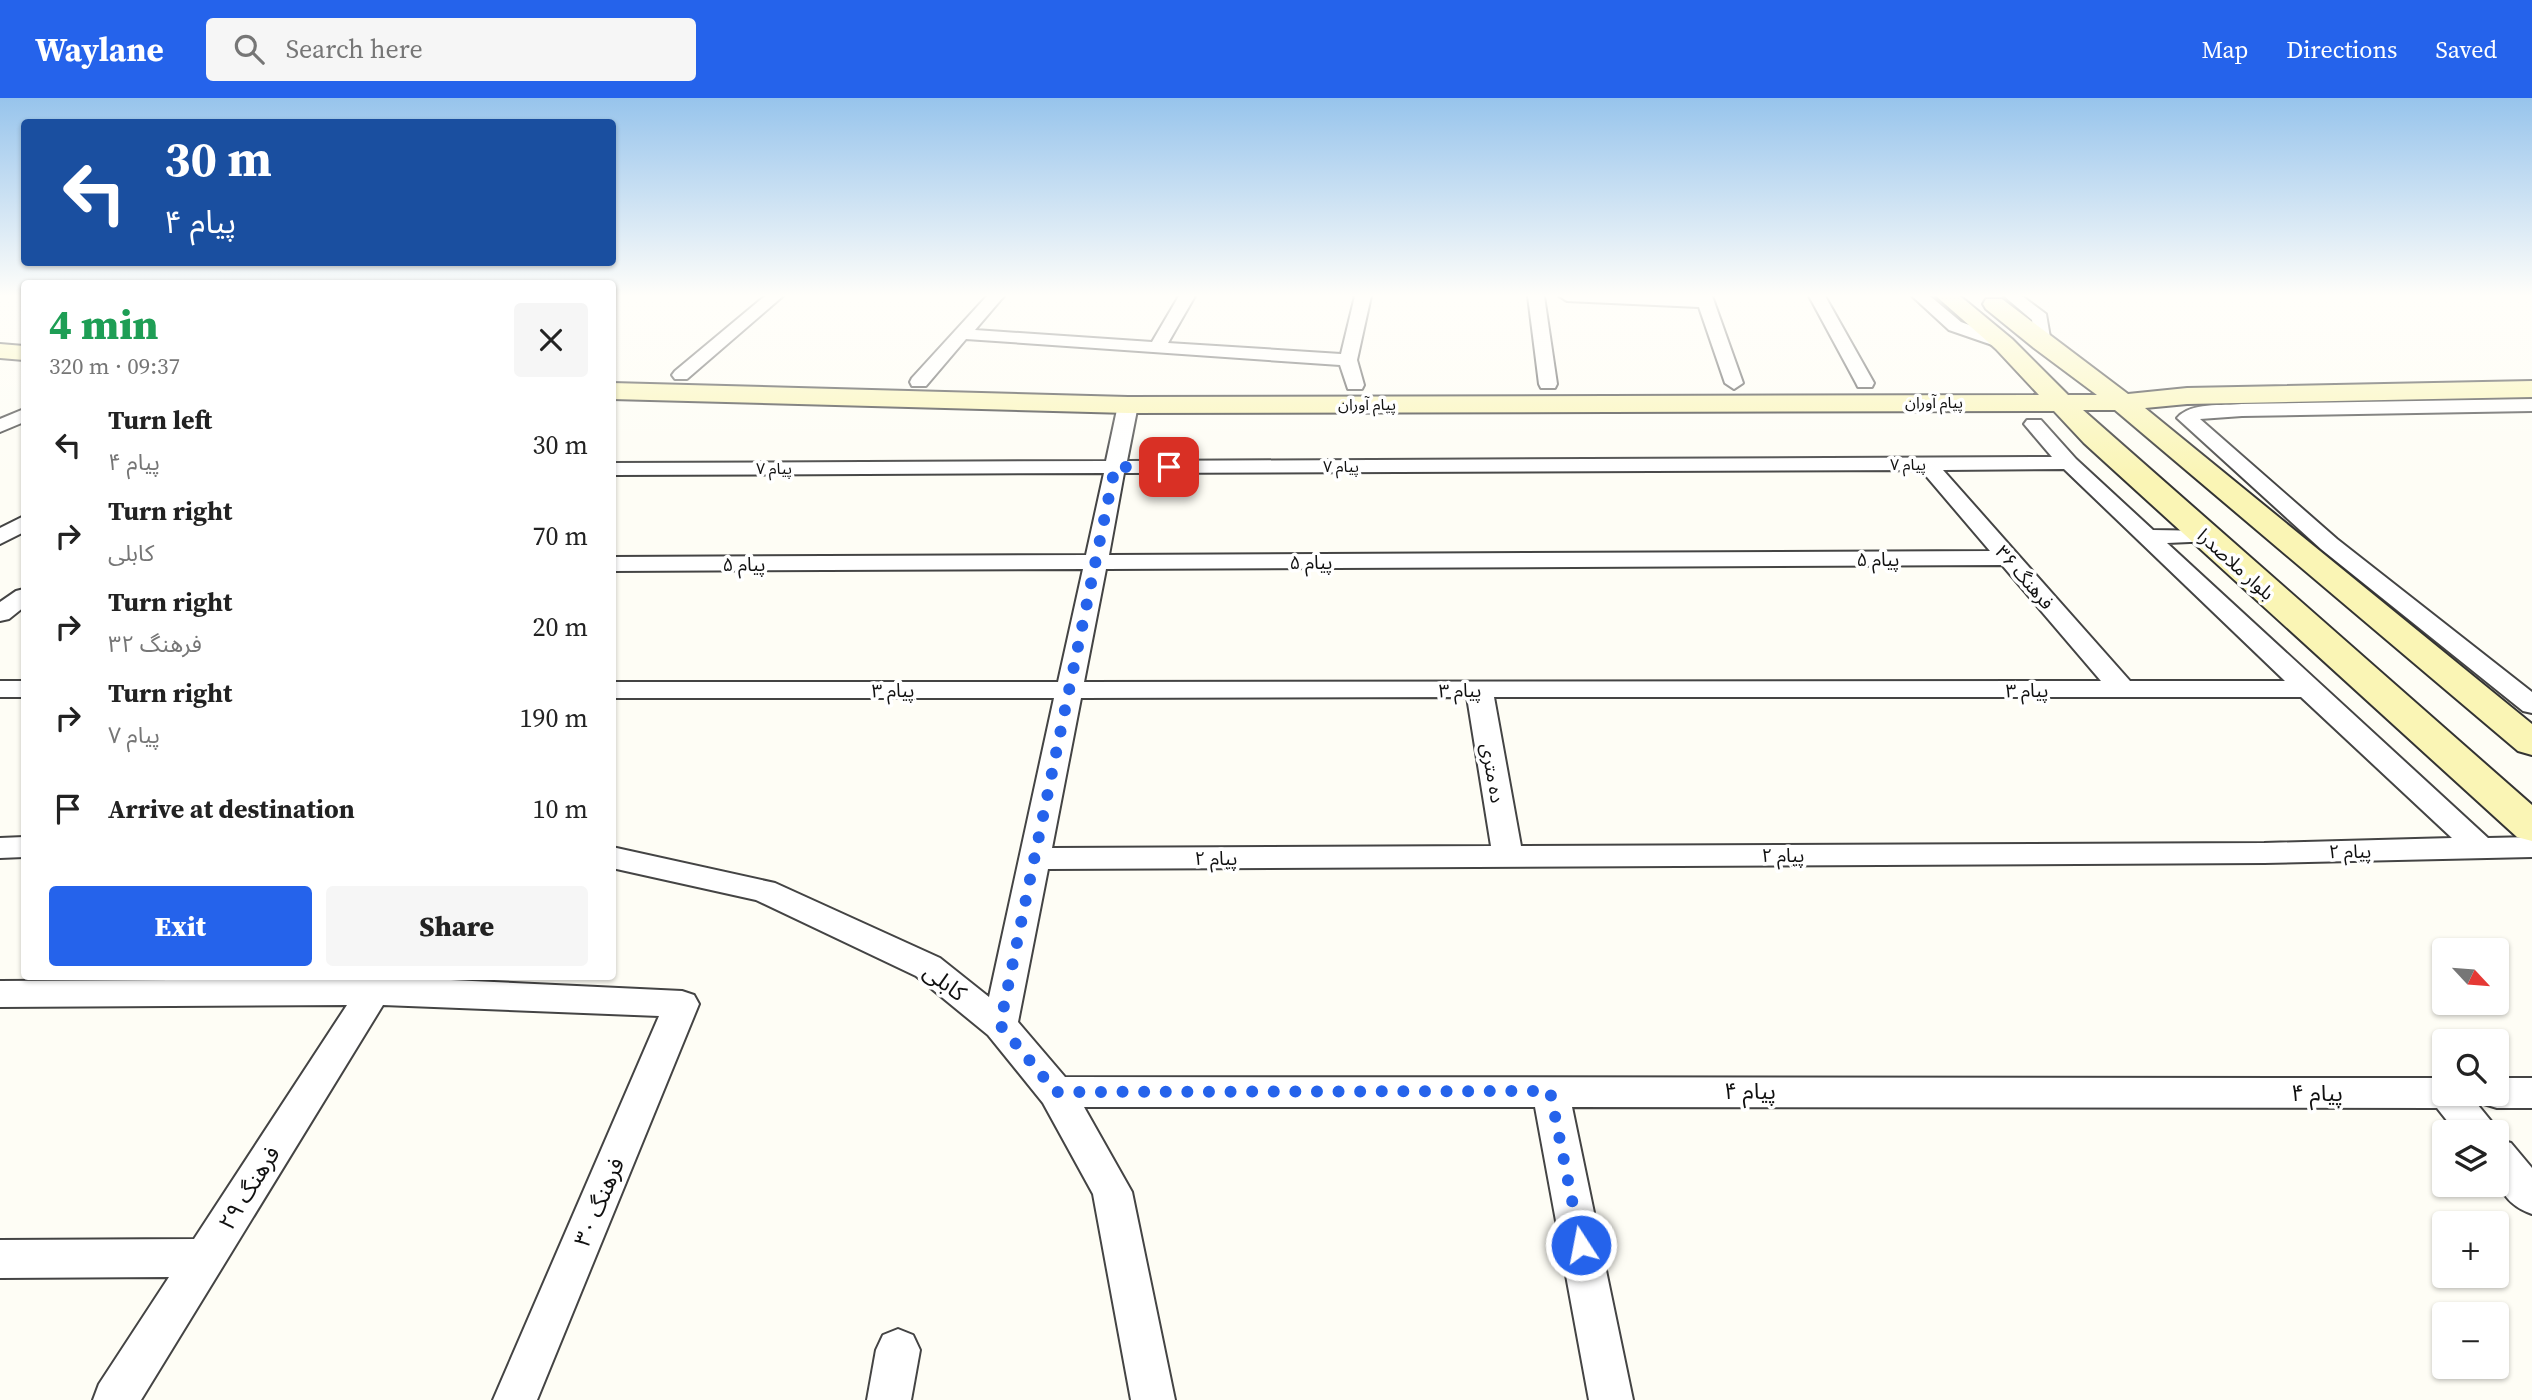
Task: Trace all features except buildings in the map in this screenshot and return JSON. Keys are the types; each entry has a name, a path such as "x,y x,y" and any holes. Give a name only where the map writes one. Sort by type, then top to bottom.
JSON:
{"main road":[{"name":"بلوار ملاصدرا","path":"2016,357 2094,437 2532,827"},
{"path":"2061,357 2093,378 2532,743"},
{"name":"پیام آوران","path":"616,372 1133,387 1865,383 2093,378 2177,388"},
{"path":"2177,388 2532,374"},
{"path":"1955,382 1980,391 1983,397 1975,401"},
{"name":"پیام آوران","path":"616,391 1128,405 1975,401 2062,403 2122,402 2177,388"},
{"path":"2177,388 2532,389"},
{"path":"2094,437 2124,433 2161,437"}],"street":[{"path":"681,375 703,357"},
{"path":"919,382 942,357"},
{"path":"1300,357 1348,360"},
{"path":"1349,357 1354,385"},
{"path":"1544,357 1548,384"},
{"path":"1725,357 1734,383"},
{"path":"1851,357 1865,383"},
{"path":"1000,1025 1128,405"},
{"path":"2532,405 2242,410 2195,414 2187,418 2329,544 2532,705"},
{"path":"0,409 21,412"},
{"path":"0,426 21,415"},
{"path":"2034,424 2069,463 2481,848"},
{"name":"پیام ۷","path":"616,469 2069,463"},
{"name":"فرهنگ ۳۶","path":"1927,464 2123,690"},
{"path":"2245,506 2329,544"},
{"path":"0,537 21,525"},
{"path":"2148,537 2205,536"},
{"name":"پیام ۵","path":"616,564 2009,558"},
{"path":"0,614 21,598"},
{"path":"0,689 21,689"},
{"name":"پیام ۳","path":"616,690 2308,689"},
{"name":"ده متری","path":"1479,690 1508,857"},
{"path":"0,848 21,847"},
{"name":"پیام ۲","path":"1034,859 2264,853 2532,847"},
{"name":"کابلی","path":"616,858 764,891 928,967 1000,1025 1056,1092 1112,1192 1153,1400"},
{"path":"0,994 379,984"},
{"name":"فرهنگ ۳۰","path":"379,984 681,1004 516,1400"},
{"name":"فرهنگ ۲۹","path":"115,1400 379,984"},
{"path":"1550,1091 1611,1400"},
{"name":"پیام ۴","path":"1056,1092 2432,1093"},
{"path":"2509,1093 2532,1093"},
{"path":"2457,1106 2468,1120"},
{"path":"2509,1169 2532,1197"},
{"path":"0,1259 205,1258"},
{"path":"889,1400 898,1350"}],"route":[{"path":"1169,467 1115,467 1000,1025 1056,1092 1550,1091 1581,1245"}]}
